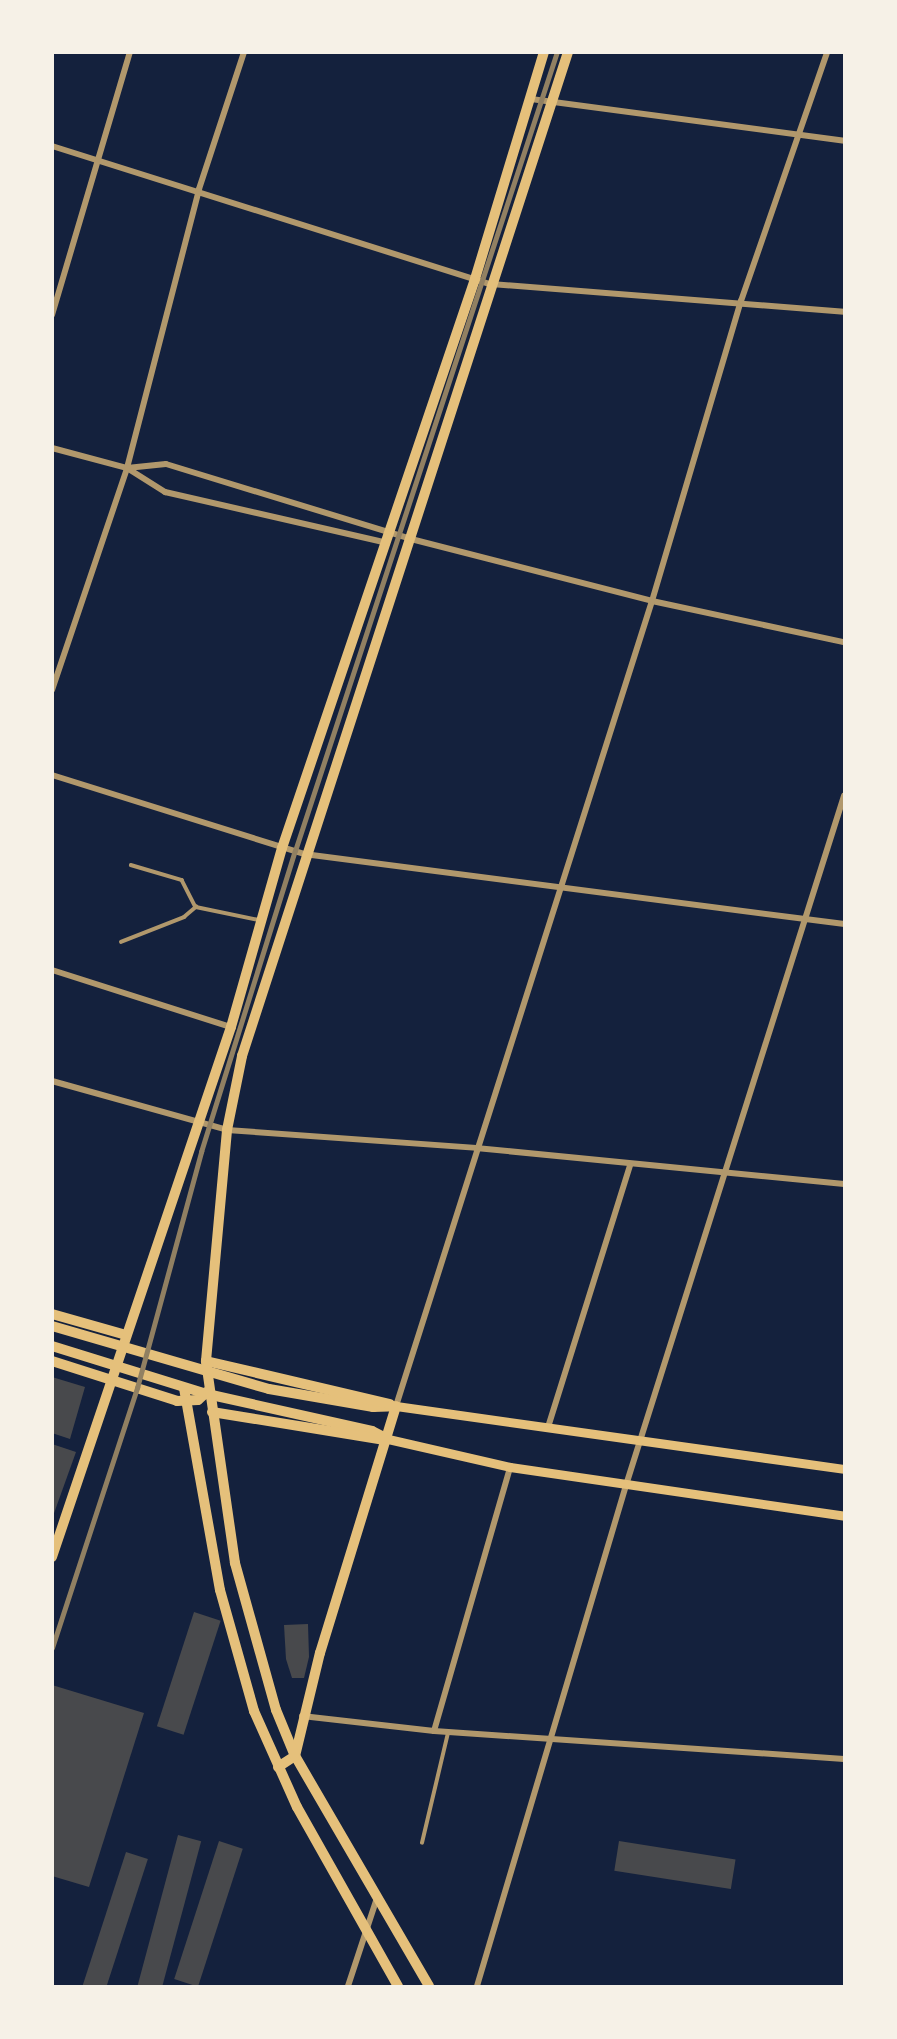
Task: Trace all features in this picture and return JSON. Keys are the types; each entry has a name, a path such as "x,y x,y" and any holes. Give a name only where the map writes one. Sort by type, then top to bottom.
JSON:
{"main road":[{"path":"52,1557 231,1027 282,848 475,279 544,52"},
{"path":"429,1986 376,1900 295,1756 259,1660 235,1563 206,1361 227,1130 242,1056 304,854 411,540 491,284 568,52"},
{"path":"52,1314 126,1335"},
{"path":"53,1326 269,1390 373,1407 396,1406"},
{"path":"52,1346 184,1388 266,1409 372,1430 388,1439"},
{"path":"52,1361 177,1401 198,1400 209,1389"},
{"path":"206,1361 396,1406 549,1424 845,1469"},
{"path":"184,1388 214,1557 241,1663 278,1767 366,1933 398,1986"},
{"path":"278,1767 295,1756 302,1716 396,1406"},
{"path":"212,1412 368,1440 388,1439 510,1467 845,1516"}],"street":[{"path":"52,315 96,159 130,52"},
{"path":"52,690 127,468 199,189 244,52"},
{"path":"396,1406 558,887 652,601 741,301 827,52"},
{"path":"531,99 845,141"},
{"path":"52,146 199,189 491,284 741,301 845,312"},
{"path":"52,448 127,468 165,492 411,540 652,601 845,642"},
{"path":"127,468 166,464 386,537"},
{"path":"52,775 304,854 845,924"},
{"path":"477,1986 627,1482 729,1172 845,796"},
{"path":"52,970 231,1027"},
{"path":"52,1081 227,1130 476,1148 630,1166 729,1172 845,1184"},
{"path":"549,1424 630,1166"},
{"path":"434,1731 510,1467"},
{"path":"302,1716 434,1731 845,1759"},
{"path":"348,1986 376,1900"}],"lane":[{"path":"131,865 183,880 196,907"},
{"path":"196,907 261,921"},
{"path":"121,942 184,917 196,907"},
{"path":"422,1843 449,1731"}],"building":[{"path":"52,1377 85,1387 70,1439 52,1433"},
{"path":"52,1444 76,1452 53,1516 52,1516"},
{"path":"194,1612 221,1621 184,1735 157,1726"},
{"path":"308,1624 309,1657 304,1678 292,1678 286,1659 284,1625"},
{"path":"52,1685 144,1713 89,1887 52,1876"},
{"path":"178,1835 201,1841 162,1986 138,1986"},
{"path":"219,1841 243,1849 198,1986 174,1979"},
{"path":"619,1841 736,1859 731,1889 614,1871"},
{"path":"126,1852 148,1859 107,1986 83,1985"}],"railway":[{"path":"52,1648 137,1388 201,1152 295,851 557,52"}]}
